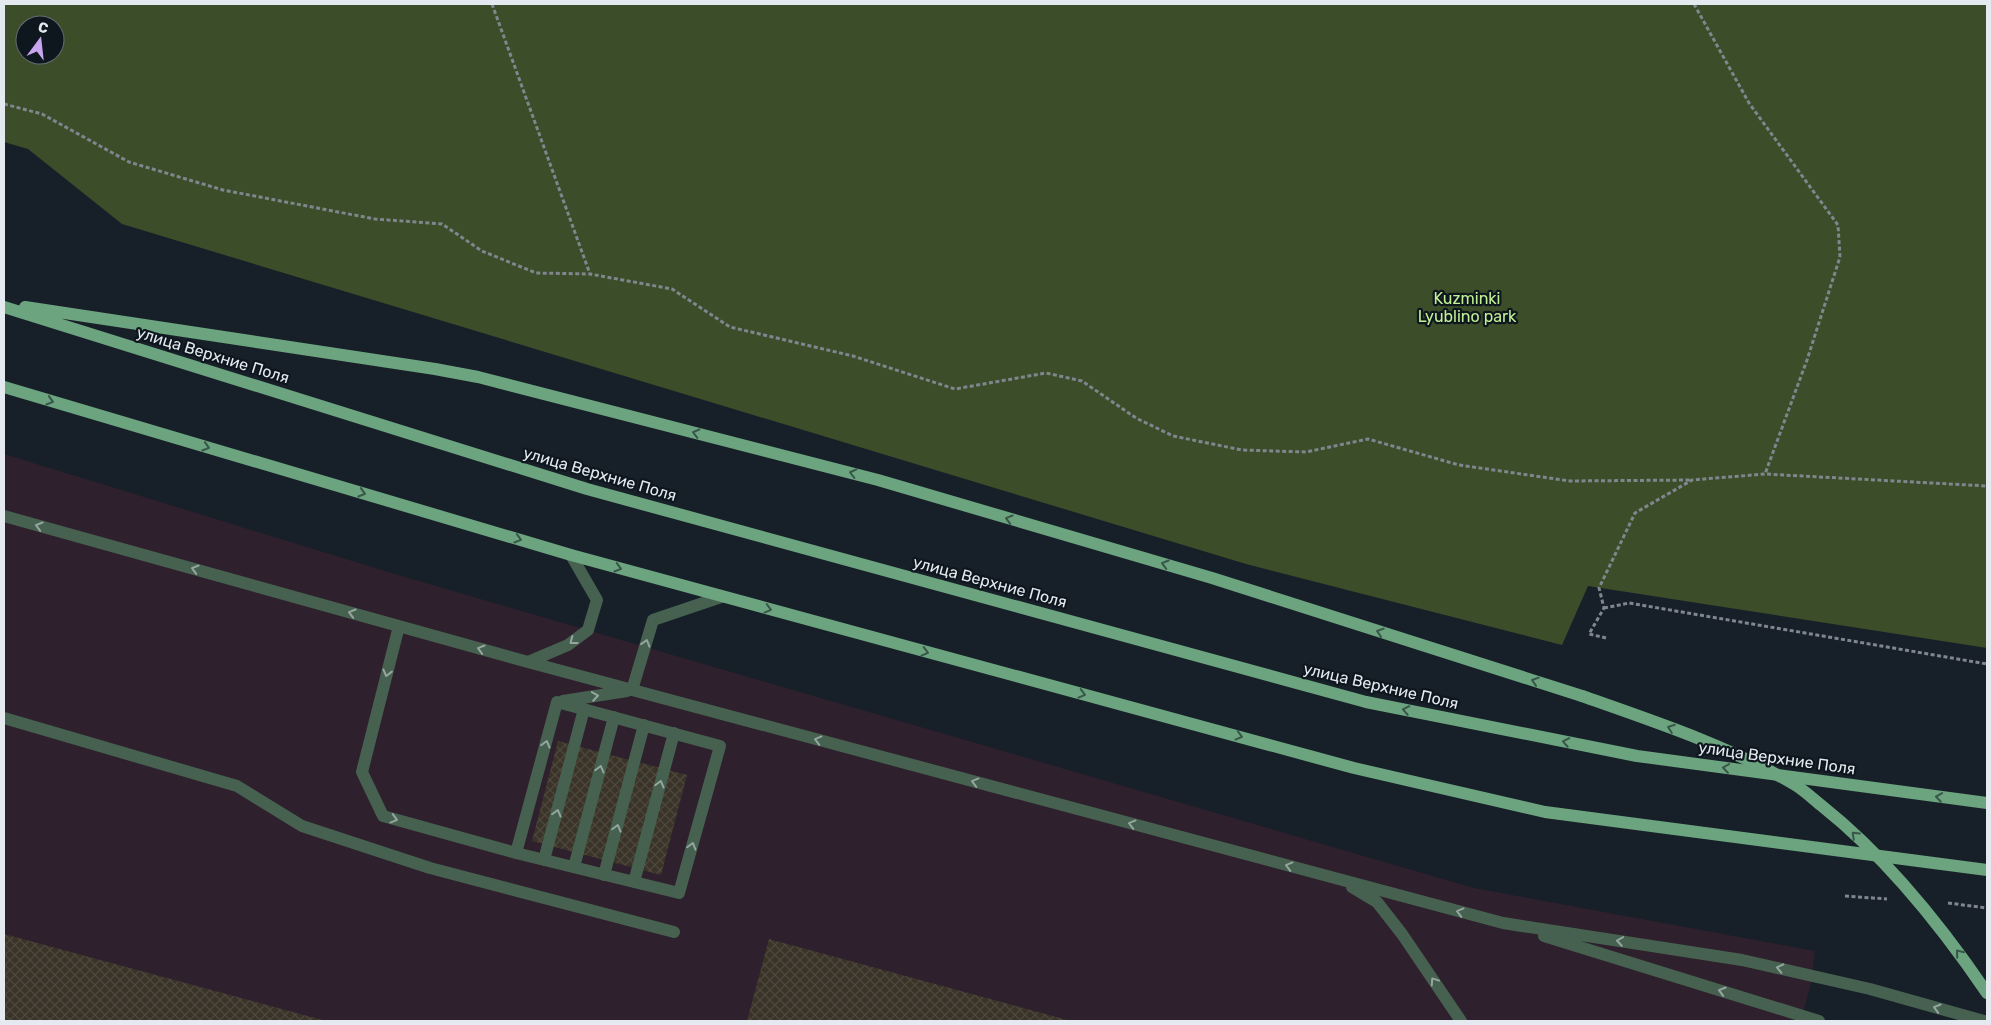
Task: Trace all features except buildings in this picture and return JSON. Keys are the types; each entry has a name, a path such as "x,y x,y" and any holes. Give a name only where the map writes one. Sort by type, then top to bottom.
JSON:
{"main road":[{"path":"4,305 478,377 878,480 1212,578 1582,696 1677,730 1738,756 1793,784 1839,820 1890,869 1965,961 1987,993"},
{"name":"улица Верхние Поля","path":"4,305 587,489 1366,702 1637,756 1987,803"},
{"path":"4,387 571,555 1345,765 1545,812 1628,825 1987,870"}],"street":[{"path":"4,516 528,662 1503,923 1819,1021"},
{"path":"528,662 568,645 588,630 597,600 571,555"},
{"path":"632,690 653,620 721,597"},
{"path":"399,626 362,772 383,816 516,853 679,893 720,746 557,702"},
{"path":"557,702 632,690"},
{"path":"516,853 557,702"},
{"path":"544,860 584,709"},
{"path":"574,867 614,717"},
{"path":"4,718 237,786 302,826 430,868 674,932"},
{"path":"604,875 644,725"},
{"path":"634,882 674,733"},
{"path":"1336,879 1377,902 1402,934 1461,1021"},
{"path":"1503,923 1742,960 1870,989 1984,1021"}],"path":[{"path":"492,4 590,274"},
{"path":"1694,4 1749,103 1838,225 1840,257 1807,360 1765,474"},
{"path":"4,104 42,114 129,162 223,190 375,219 442,224 482,252 536,273 590,274 672,289 730,327 853,356 954,389 1046,372 1082,381 1136,418 1173,436 1242,450 1306,452 1368,440 1459,465 1570,481 1692,480 1765,474 1987,486"},
{"path":"1606,638 1589,634 1604,608 1599,588 1635,514 1692,480"},
{"path":"1604,608 1629,603 1987,664"}],"shaded area":[{"path":"4,454 398,575 1474,888 1815,951 1811,983 1801,1021 4,1021"}],"green space":[{"name":"Kuzminki Lyublino park","path":"4,4 1987,4 1987,648 1588,586 1562,645 1246,564 122,224 28,149 4,142"}]}
